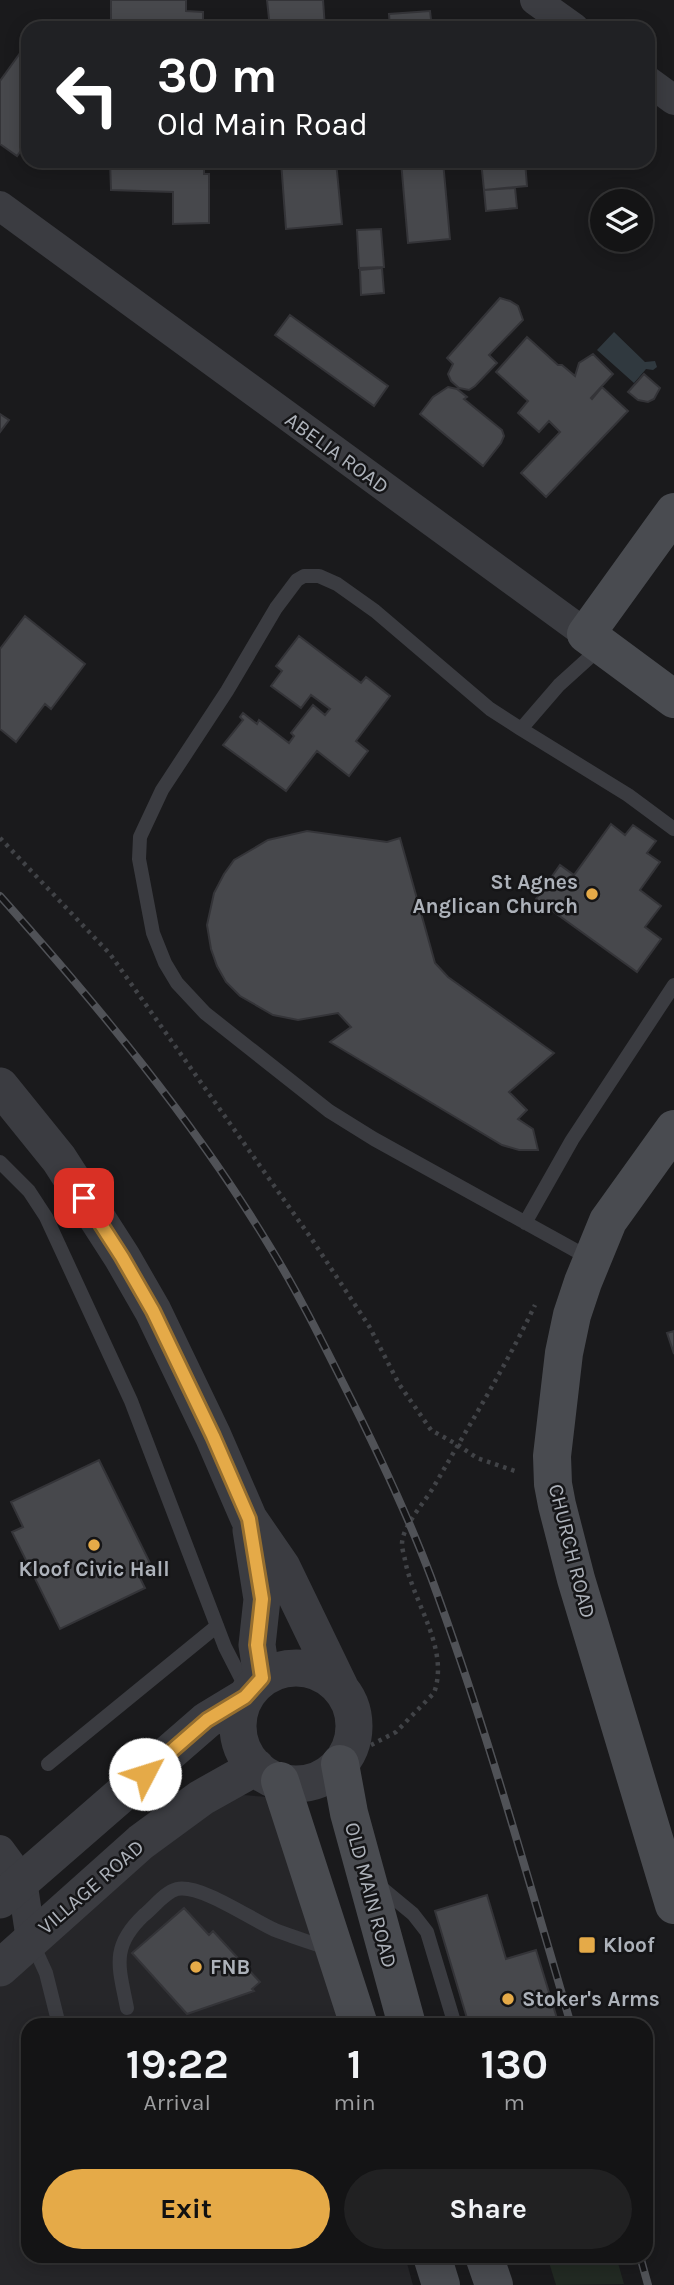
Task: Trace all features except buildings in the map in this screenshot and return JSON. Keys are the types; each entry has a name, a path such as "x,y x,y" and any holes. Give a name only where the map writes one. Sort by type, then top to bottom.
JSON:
{"main road":[{"path":"594,640 674,512"},
{"name":"ABELIA ROAD","path":"594,640 674,698"},
{"name":"CHURCH ROAD","path":"674,1129 608,1221 572,1315 554,1425 553,1484 576,1579 674,1905"},
{"name":"OLD MAIN ROAD","path":"345,1757 349,1813 405,2018"},
{"path":"268,1774 335,1951 357,2018"},
{"path":"434,2263 442,2285"},
{"path":"486,2263 494,2285"}],"street":[{"path":"535,0 564,21"},
{"path":"655,86 674,100"},
{"name":"ABELIA ROAD","path":"0,206 594,640"},
{"path":"0,1086 59,1159 153,1311 249,1519 282,1567 349,1701 354,1717 354,1734 345,1757 328,1774 313,1781 296,1783 268,1774 246,1755 240,1741 240,1711 252,1689 262,1599 249,1519"},
{"path":"11,1890 207,1720 252,1689 296,1667 312,1669 328,1676 340,1687"},
{"name":"VILLAGE ROAD","path":"0,1968 141,1842 170,1820 201,1798 268,1774"},
{"path":"0,1850 11,1890 31,1940"}],"lane":[{"path":"592,1260 374,1139 330,1111 205,1013 177,983 165,963 153,933 139,859 141,837 162,790 227,691 276,608 296,580 303,576 319,576 337,584 375,611 490,709 628,795 674,828"},
{"path":"521,729 594,640"},
{"path":"525,1223 572,1140 674,985"},
{"path":"0,1162 29,1191 52,1229 131,1401 236,1671 252,1689"},
{"path":"48,1763 217,1626"},
{"path":"366,1876 413,1914 426,1932 453,2018"},
{"path":"127,2008 120,1970 123,1941 130,1929 166,1895 177,1889 199,1891 274,1929 335,1951"},
{"path":"31,1940 46,1973 57,2018"}],"path":[{"path":"0,838 110,954 311,1238 369,1326 399,1384 431,1430 477,1458 553,1484"},
{"path":"345,1757 396,1732 434,1693 439,1673 435,1648 408,1577 402,1544 405,1531 516,1346 537,1300"}],"shaded area":[{"path":"614,332 645,362 655,361 657,367 653,370 646,369 634,383 597,350"},
{"path":"242,1795 268,1797 341,2018 21,2018 21,2263 407,2263 413,2285 0,2285 0,1977 169,1832"},
{"path":"549,2263 618,2263 624,2284 556,2285"}],"railway":[{"path":"0,896 108,1022 210,1154 280,1264 326,1349 390,1479 451,1632 522,1856 569,2018"},
{"path":"642,2263 648,2285"}],"place":[{"name":"St Agnes Anglican Church","path":"592,894"},
{"name":"Kloof Civic Hall","path":"94,1545"},
{"name":"Kloof","path":"587,1945"},
{"name":"FNB","path":"196,1967"},
{"name":"Stoker's Arms","path":"508,1999"}],"route":[{"path":"84,1198 153,1311 213,1436 249,1519 262,1599 257,1645 262,1678 245,1697 207,1720 145,1774"}]}
